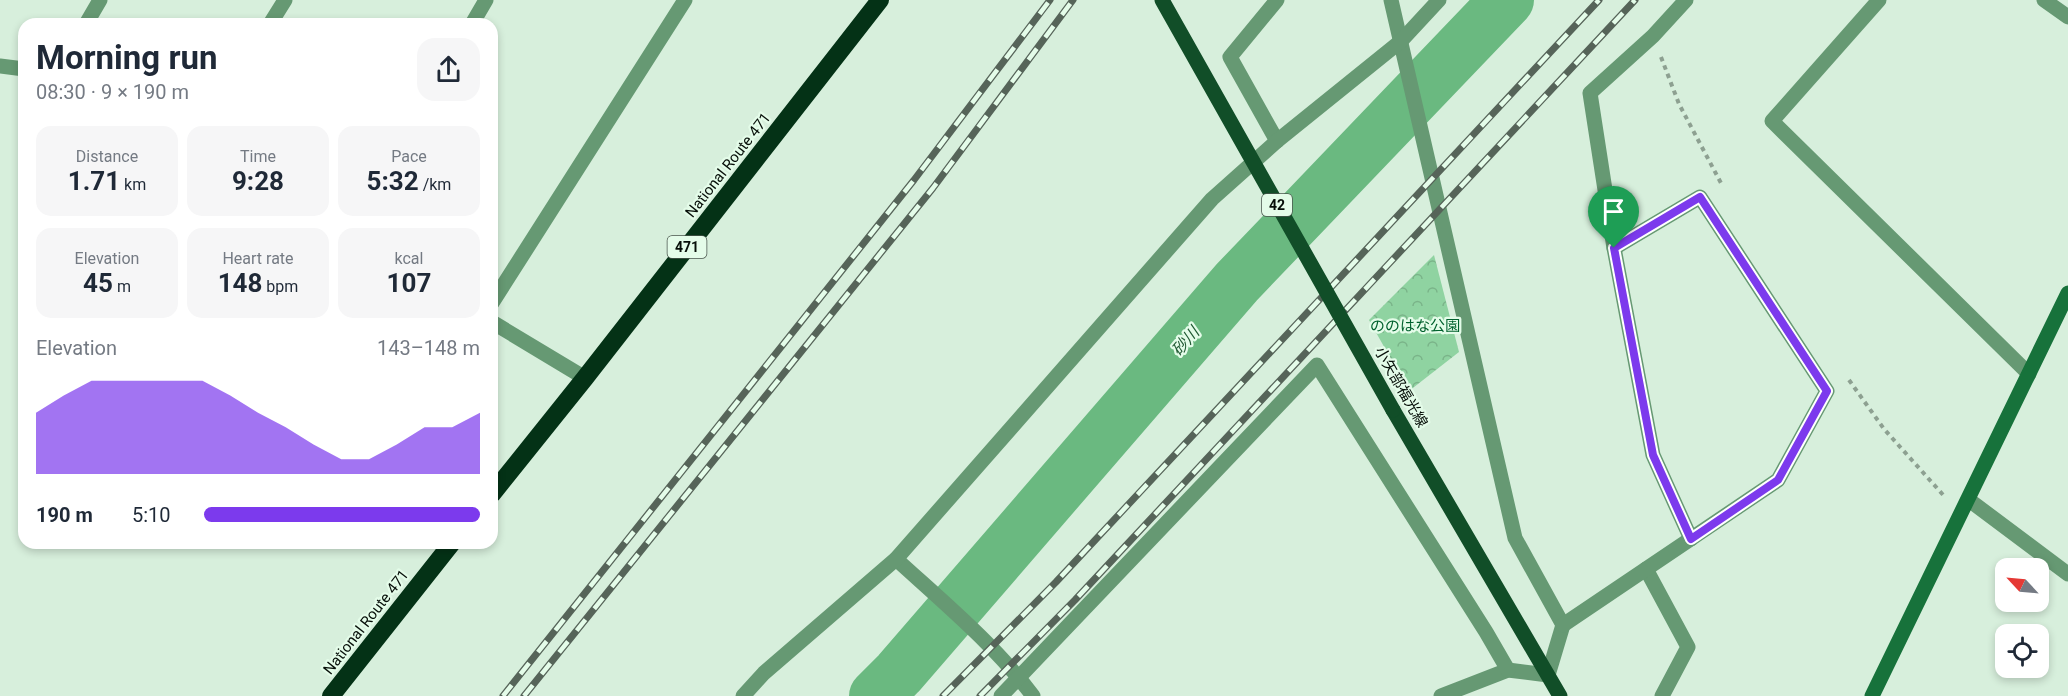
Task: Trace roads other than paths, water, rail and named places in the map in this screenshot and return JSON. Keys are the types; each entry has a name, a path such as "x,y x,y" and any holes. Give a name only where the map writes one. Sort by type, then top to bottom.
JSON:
{"highway":[{"name":"National Route 471","path":"498,487 880,0"},
{"name":"National Route 471","path":"331,696 447,549"}],"main road":[{"name":"小矢部福光線","path":"1162,0 1393,410 1560,696"}],"street":[{"path":"90,18 100,0"},
{"path":"274,18 285,0"},
{"path":"476,18 486,0"},
{"path":"498,294 685,0"},
{"path":"1277,0 1230,57 1277,141"},
{"path":"1391,0 1515,538 1563,625"},
{"path":"743,696 764,674 896,559 1212,199 1277,141 1401,41 1439,0"},
{"path":"1686,0 1653,36 1590,93 1614,248 1653,455 1691,539"},
{"path":"1879,0 1772,121 2029,374"},
{"path":"2044,0 2068,17"},
{"path":"0,66 18,68"},
{"path":"1441,696 1508,670 1548,675 1563,625 1778,480 1827,391 1700,197 1614,248"},
{"path":"1872,696 2068,293"},
{"path":"498,325 585,378"},
{"path":"1001,696 1317,365 1508,670"},
{"path":"1969,500 2068,574"},
{"path":"896,559 972,630 1020,678 1033,696"},
{"path":"1646,569 1688,647 1662,696"}],"waterway":[{"name":"砂川","path":"876,696 899,673 1237,282 1507,0"}],"railway":[{"path":"503,696 914,180 1050,0"},
{"path":"524,696 933,188 1073,0"},
{"path":"943,696 1056,582 1599,0"},
{"path":"980,696 1075,600 1635,0"}],"park label":[{"name":"ののはな公園","path":"1415,326"}]}
